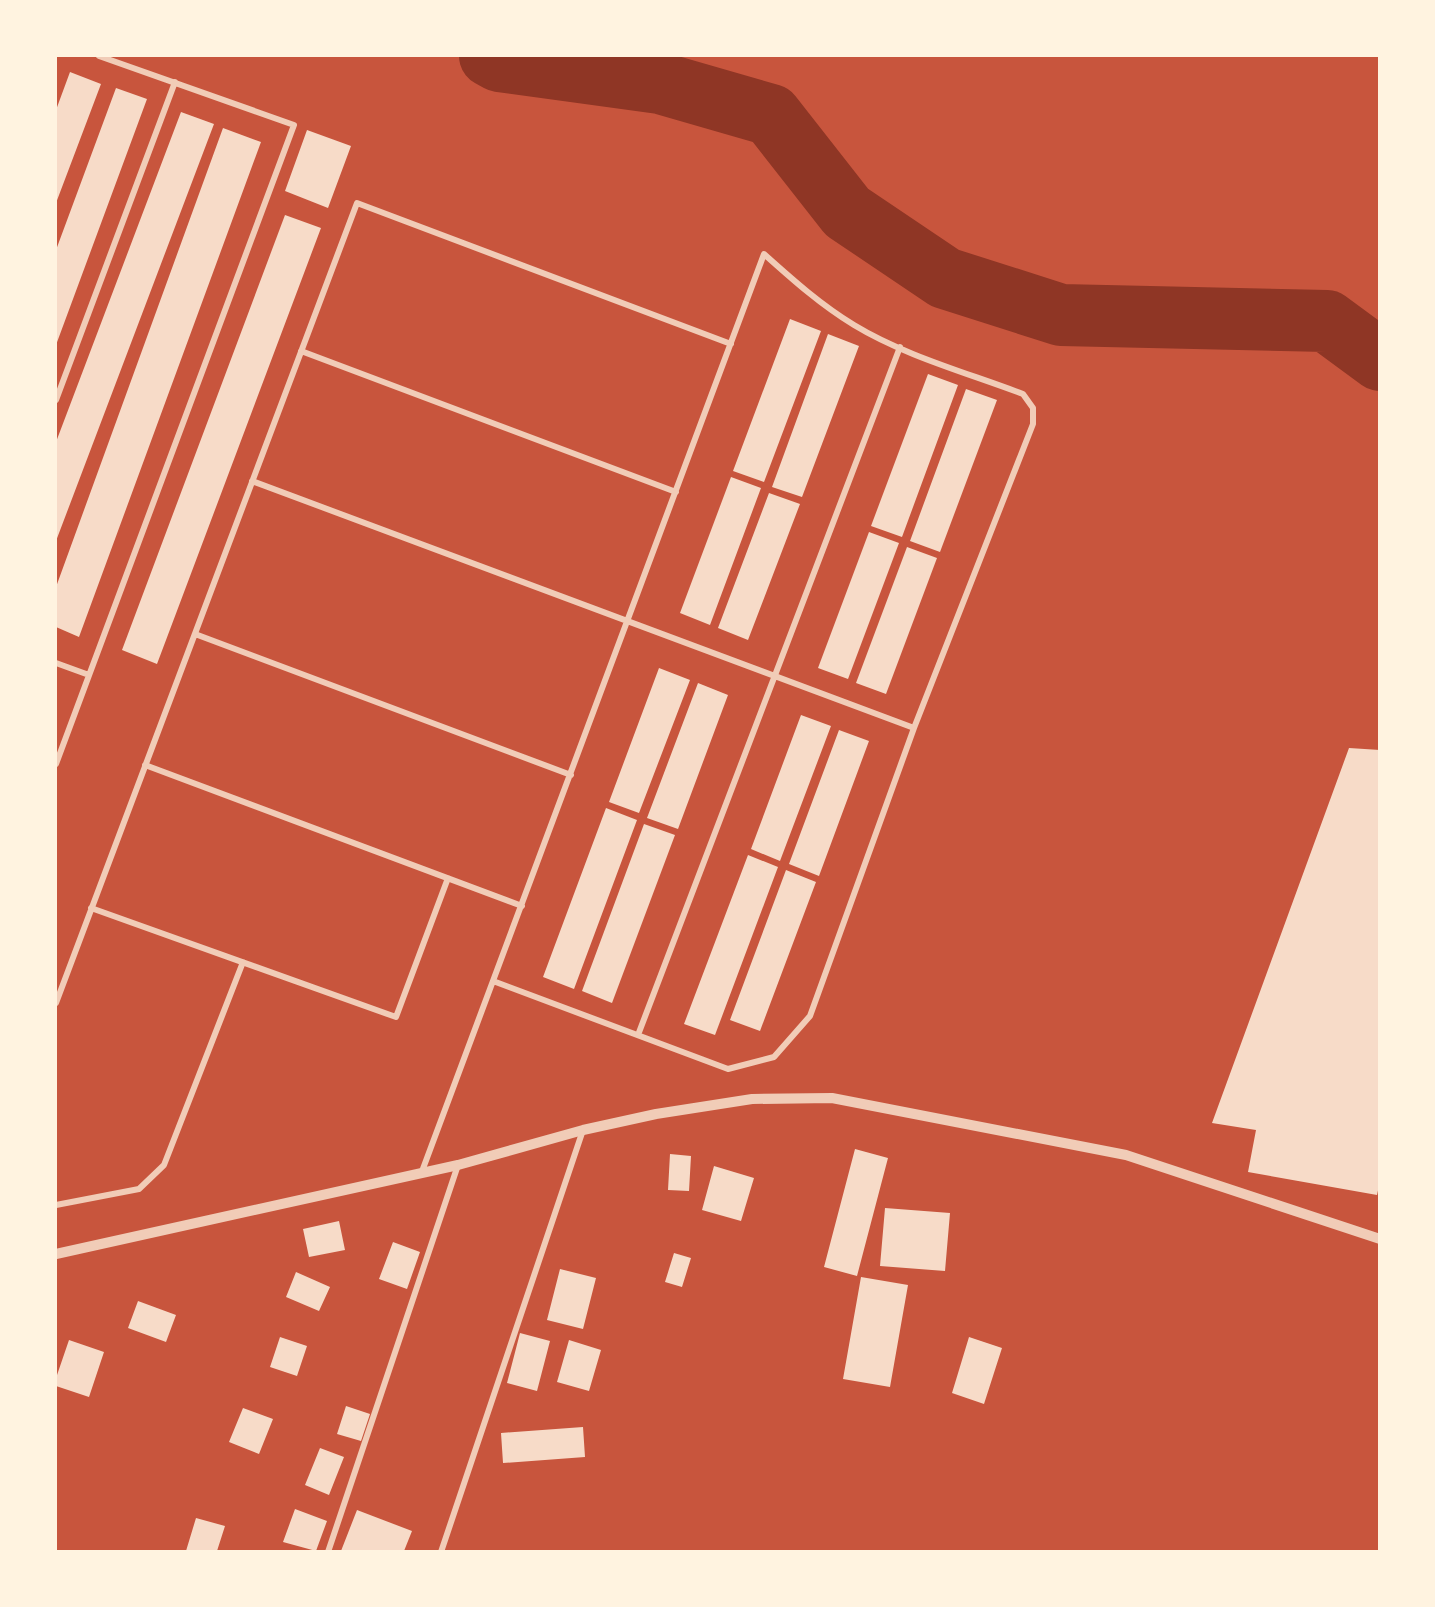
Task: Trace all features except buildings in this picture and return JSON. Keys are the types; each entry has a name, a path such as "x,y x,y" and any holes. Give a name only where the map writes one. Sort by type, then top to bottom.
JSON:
{"street":[{"path":"56,764 294,125 99,56"},
{"path":"56,400 175,82"},
{"path":"56,1003 357,203 731,344"},
{"path":"421,1174 764,254 812,297 856,326 900,347 1023,394 1033,408 1033,424 914,728 810,1016 774,1058 728,1069 493,981"},
{"path":"638,1035 900,347"},
{"path":"301,351 676,492"},
{"path":"252,481 914,728"},
{"path":"195,634 571,775"},
{"path":"56,663 89,675"},
{"path":"145,765 522,906"},
{"path":"91,908 396,1017 448,878"},
{"path":"56,1205 139,1189 164,1165 243,962"},
{"path":"56,1254 458,1166 583,1130 656,1114 752,1099 832,1098 1126,1155 1380,1239"},
{"path":"441,1551 583,1130"},
{"path":"328,1551 458,1166"}],"waterway":[{"path":"490,56 499,61 660,83 771,115 847,212 945,278 1061,315 1327,321 1380,360"}]}
